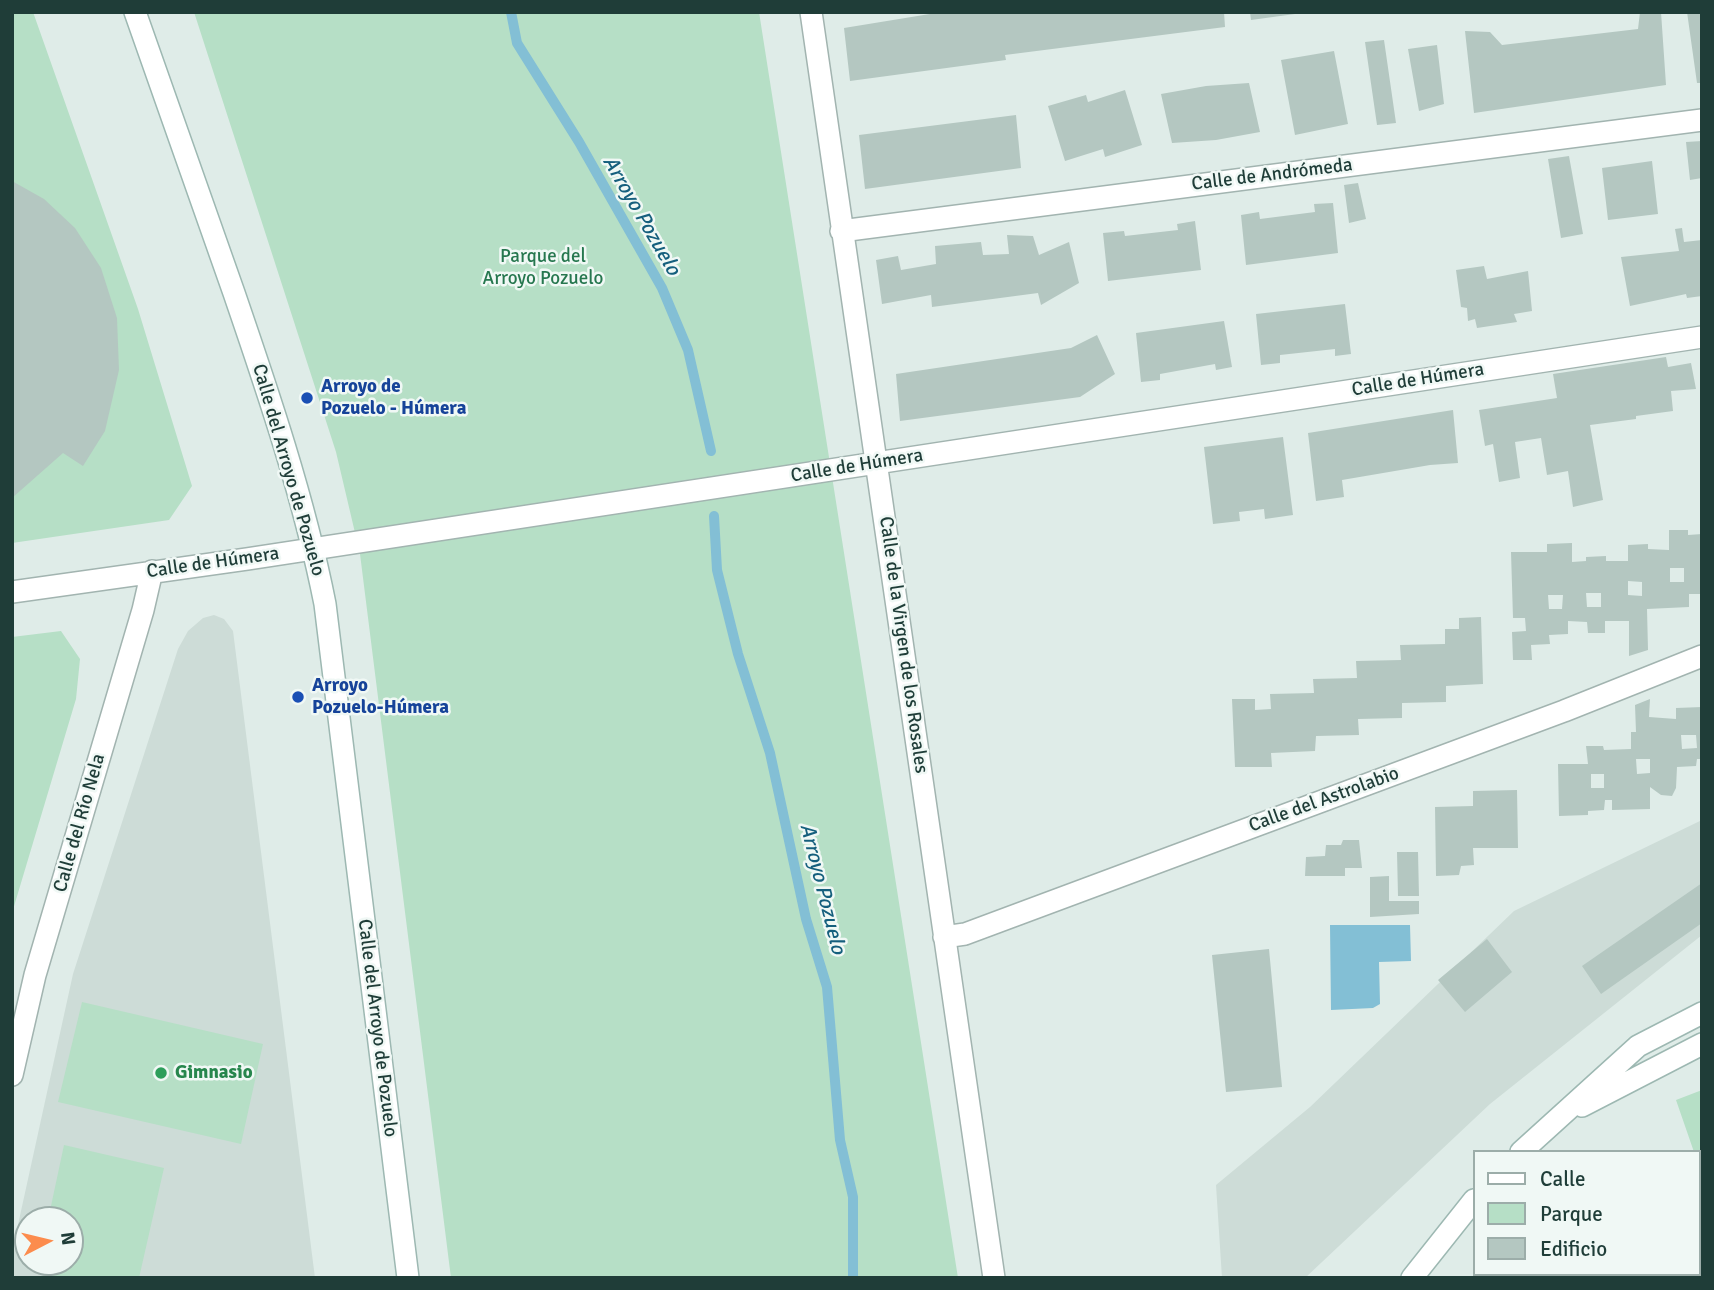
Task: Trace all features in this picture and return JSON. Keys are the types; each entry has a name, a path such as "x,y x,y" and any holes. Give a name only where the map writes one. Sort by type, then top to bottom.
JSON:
{"street":[{"name":"Calle del Arroyo de Pozuelo","path":"135,12 251,345 314,548 326,617 408,1278"},
{"name":"Calle de la Virgen de los Rosales","path":"811,12 994,1278"},
{"name":"Calle de Andrómeda","path":"842,231 1702,120"},
{"name":"Calle de Húmera","path":"12,592 1702,337"},
{"name":"Calle del Río Nela","path":"12,1076 35,975 143,610 152,571"},
{"name":"Calle del Astrolabio","path":"944,937 965,934 991,925 1564,711 1702,656"},
{"path":"1523,1150 1638,1046 1702,1013"},
{"path":"1552,1122 1702,1044"},
{"path":"1412,1278 1472,1203"}],"shaded area":[{"path":"214,615 224,619 233,631 315,1278 12,1278 14,1243 14,1276 84,1276 84,1206 22,1206 73,974 178,649 188,631 203,618"},
{"path":"1702,820 1702,935 1490,1104 1305,1278 1222,1278 1216,1185 1310,1107 1514,911"}],"green space":[{"path":"12,12 33,12 138,309 192,486 169,520 12,543"},
{"name":"Parque del Arroyo Pozuelo","path":"194,12 759,12 958,1278 451,1278 360,554 336,452"},
{"path":"61,631 80,659 76,699 12,913 12,637"},
{"name":"Gimnasio","path":"82,1002 263,1044 241,1144 58,1102"},
{"path":"1702,1090 1702,1173 1700,1150 1693,1150 1676,1100"},
{"path":"64,1145 164,1168 139,1278 48,1276 84,1276 84,1206 51,1206"}],"water":[{"path":"1330,925 1410,925 1411,961 1379,962 1380,1004 1373,1008 1331,1010"}],"building":[{"path":"942,12 1224,12 1225,27 1005,55 1006,60 850,81 844,28"},
{"path":"1250,12 1295,12 1295,14 1251,20"},
{"path":"1640,12 1661,12 1666,85 1474,113 1465,31 1490,32 1502,45 1638,29"},
{"path":"1687,12 1702,12 1702,83 1697,83"},
{"path":"1384,40 1396,123 1377,125 1365,42"},
{"path":"1437,45 1444,104 1419,111 1408,49"},
{"path":"1334,51 1348,124 1295,135 1281,60"},
{"path":"1249,83 1260,132 1216,140 1172,143 1161,94 1206,86"},
{"path":"1125,90 1142,145 1105,157 1103,149 1065,161 1048,106 1086,95 1088,102"},
{"path":"1016,115 1021,168 865,189 859,135"},
{"path":"1702,141 1702,178 1690,180 1686,142"},
{"path":"1569,156 1583,234 1561,238 1548,159"},
{"path":"1652,161 1658,214 1608,220 1602,168"},
{"path":"12,181 44,199 75,228 101,268 117,318 119,370 105,431 83,466 63,453 12,498"},
{"path":"1358,183 1366,219 1349,223 1344,185"},
{"path":"1333,203 1338,253 1246,265 1241,215 1259,212 1260,219 1315,212 1314,204"},
{"path":"1195,221 1201,270 1108,281 1103,233 1124,231 1125,236 1178,230 1177,224"},
{"path":"1682,228 1684,242 1702,240 1702,296 1687,298 1686,294 1630,306 1621,257 1679,251 1675,229"},
{"path":"1007,235 1033,236 1039,255 1069,242 1079,283 1041,305 1038,293 932,307 931,295 882,304 876,260 898,256 901,270 936,264 935,246 981,242 983,255 1009,254"},
{"path":"1484,266 1487,279 1528,271 1532,311 1514,314 1517,322 1477,328 1475,319 1468,321 1467,308 1461,307 1456,270"},
{"path":"1345,304 1351,354 1335,356 1335,349 1280,355 1280,363 1261,365 1256,314"},
{"path":"1224,321 1232,367 1216,370 1215,364 1160,374 1160,380 1141,382 1136,333"},
{"path":"1097,335 1115,374 1080,397 900,421 896,374 1071,348"},
{"path":"1666,357 1668,367 1691,363 1696,389 1671,391 1673,411 1590,425 1603,500 1573,507 1568,471 1547,475 1541,438 1515,442 1520,478 1499,482 1493,444 1485,446 1479,410 1557,398 1553,374"},
{"path":"1453,410 1458,463 1342,480 1344,497 1316,501 1308,433"},
{"path":"1283,437 1293,515 1265,519 1264,509 1239,512 1240,521 1213,524 1204,447"},
{"path":"1669,530 1688,530 1688,535 1702,534 1702,594 1689,594 1689,607 1647,609 1648,650 1629,656 1629,621 1605,621 1605,633 1588,633 1587,622 1568,621 1568,634 1549,635 1550,644 1531,645 1532,660 1513,660 1512,632 1526,631 1525,618 1513,618 1511,552 1547,552 1547,544 1572,543 1572,562 1586,561 1586,557 1606,556 1606,561 1628,561 1628,545 1648,544 1648,549 1669,550","holes":["1670,568 1684,568 1684,582 1670,582","1628,581 1642,582 1642,596 1628,595","1586,593 1601,593 1601,607 1587,607","1548,595 1563,595 1562,609 1549,609"]},
{"path":"1481,617 1483,684 1446,686 1446,702 1402,703 1402,718 1358,719 1359,735 1316,736 1315,751 1271,753 1272,767 1235,767 1232,699 1255,699 1255,710 1271,709 1270,694 1314,693 1313,679 1357,678 1356,661 1401,660 1400,645 1445,644 1445,629 1459,629 1459,618"},
{"path":"1650,699 1649,717 1676,719 1676,708 1702,707 1702,759 1697,759 1696,766 1677,767 1676,788 1672,796 1661,795 1650,787 1650,809 1612,810 1612,800 1605,800 1604,810 1588,811 1588,815 1559,816 1558,764 1588,764 1586,746 1603,746 1604,750 1631,749 1631,732 1636,732 1635,705","holes":["1681,735 1696,735 1697,748 1682,749","1636,759 1650,759 1650,773 1637,774","1591,774 1604,774 1604,788 1591,788"]},
{"path":"1517,790 1518,848 1473,848 1474,865 1461,866 1459,875 1436,876 1435,807 1473,806 1473,791"},
{"path":"1343,840 1359,840 1362,868 1345,868 1345,876 1305,876 1306,857 1325,856 1326,845 1341,845"},
{"path":"1397,852 1418,852 1419,896 1398,896"},
{"path":"1389,876 1389,901 1419,901 1419,914 1370,917 1370,877"},
{"path":"1702,883 1702,923 1601,994 1582,966"},
{"path":"1487,939 1512,972 1465,1012 1438,980"},
{"path":"1269,949 1282,1087 1226,1092 1212,955"},
{"path":"1658,1276 1659,1278 1595,1278"}],"waterway":[{"name":"Arroyo Pozuelo","path":"511,12 517,43 579,142 662,288 688,350 711,451"},
{"name":"Arroyo Pozuelo","path":"714,516 717,570 738,654 770,753 806,919 827,987 840,1140 853,1197 853,1278"}],"place":[{"name":"Arroyo de Pozuelo - Húmera","path":"307,398"},
{"name":"Arroyo Pozuelo-Húmera","path":"298,697"},
{"name":"Gimnasio","path":"161,1073"}]}
